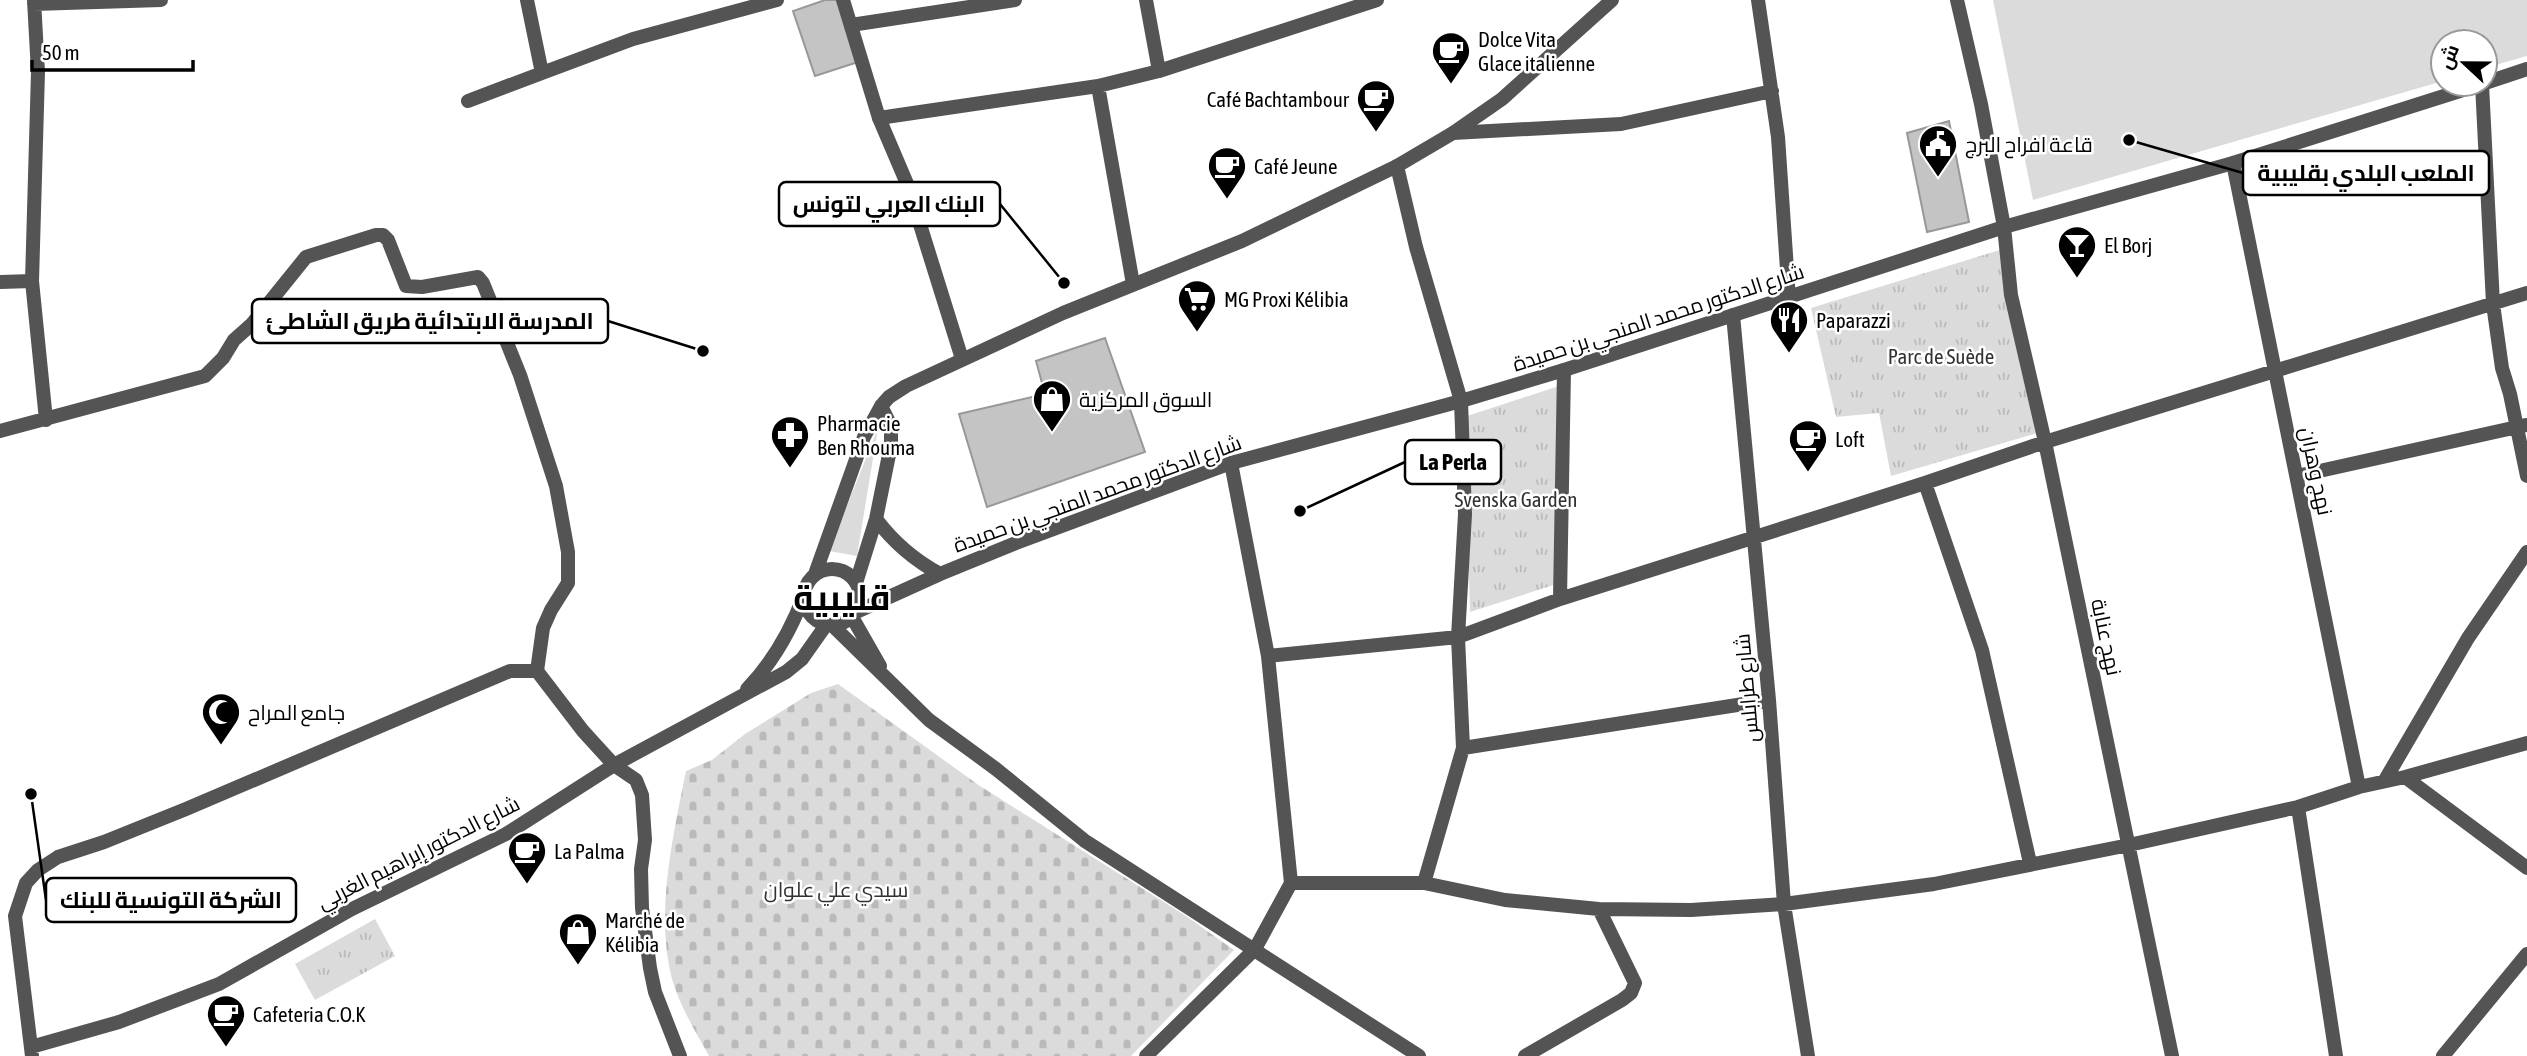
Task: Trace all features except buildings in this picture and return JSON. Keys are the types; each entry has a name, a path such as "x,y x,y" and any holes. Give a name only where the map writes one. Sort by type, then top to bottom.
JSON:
{"street":[{"path":"46,420 32,281 38,72 34,2 161,0"},
{"path":"527,0 542,73"},
{"path":"468,101 633,39 777,0"},
{"path":"843,0 879,118 908,186 962,359"},
{"path":"851,25 1015,0"},
{"path":"1146,0 1158,71"},
{"path":"879,118 1098,86 1158,71 1377,0"},
{"path":"736,700 776,652 795,620 806,585 815,574 864,437 881,405 889,397 962,359 1063,313 1242,241 1397,166 1454,133 1502,99 1612,0"},
{"path":"1758,0 1778,137 1788,299"},
{"name":"نهج عنابة","path":"1957,0 1981,104 2004,227 2011,295 2025,364 2045,442 2172,1056"},
{"name":"شارع الدكتور محمد المنجي بن حميدة","path":"2499,79 2527,69"},
{"path":"1098,86 1133,284"},
{"path":"1454,133 1622,124 1772,91"},
{"name":"شارع الدكتور محمد المنجي بن حميدة","path":"854,615 940,574 1120,503 1231,463 1461,401 1564,370 2004,227 2233,163 2439,98"},
{"path":"2484,98 2493,304 2502,368 2522,425 2527,476"},
{"name":"نهج وهران","path":"2233,163 2359,787"},
{"path":"1397,166 1427,286 1461,401 1465,514 1458,638 1463,748 1424,883"},
{"path":"0,431 205,376 223,358 234,340 252,324 306,257 383,235 388,240 406,286 422,287 478,277 484,283 528,400 556,486 568,552 568,583 543,628 537,671 583,731 614,765 636,780 642,795 645,840 641,869 642,908 650,968 655,992 680,1056"},
{"path":"0,282 32,281"},
{"path":"1268,656 1458,638 1560,598 1925,483 2045,442 2527,293"},
{"name":"شارع طرابلس","path":"1733,315 1769,700 1784,904 1808,1056"},
{"path":"1560,598 1564,370"},
{"path":"856,583 876,519 892,435 891,426 881,405"},
{"path":"2297,477 2522,425"},
{"path":"1146,1056 1255,949 1291,883 1268,656 1231,463"},
{"path":"1925,483 1982,650 2030,863"},
{"path":"876,519 911,556 940,574"},
{"path":"2385,780 2468,638 2527,552"},
{"path":"815,574 833,569 842,570 856,583 860,595 854,615 842,623 829,625"},
{"path":"803,598 813,618 829,625 929,720 996,769 1085,841 1419,1056"},
{"path":"854,615 888,679"},
{"name":"شارع الدكتور إبراهيم الغربي","path":"32,1052 219,984 352,909 506,834 614,765 786,672 802,659 829,625"},
{"path":"32,1052 15,916 26,883 38,870 58,857 104,842 223,794 510,671 537,671"},
{"path":"1463,748 1769,700"},
{"path":"1291,883 1424,883 1505,900 1600,909 1691,910 1784,904 1934,884 2130,845 2298,807 2359,787 2527,743"},
{"path":"2405,777 2527,868"},
{"path":"2298,807 2336,1056"},
{"path":"1525,1056 1631,993 1635,983 1600,909"},
{"path":"2443,1056 2527,954"}],"green space":[{"path":"1993,0 2527,0 2527,56 2499,64 2499,28 2429,28 2429,85 2033,200"},
{"name":"Parc de Suède","path":"2003,249 2044,431 1891,476 1879,413 1836,417 1811,308"},
{"name":"Svenska Garden","path":"1562,385 1566,581 1470,612 1464,417"},
{"path":"878,428 857,556 829,551"},
{"name":"سيدي علي علوان","path":"838,684 980,786 1186,916 1234,950 1131,1056 709,1056 679,999 667,954 665,928 668,875 686,771 712,760 745,734 811,693"},
{"path":"375,919 395,956 315,1000 295,964"}],"place":[{"name":"Dolce Vita Glace italienne","path":"1451,85"},
{"name":"Café Bachtambour","path":"1376,133"},
{"name":"الملعب البلدي بقليبية","path":"2129,140"},
{"name":"قاعة افراح البرج","path":"1938,178"},
{"name":"Café Jeune","path":"1227,200"},
{"name":"El Borj","path":"2077,279"},
{"name":"البنك العربي لتونس","path":"1064,283"},
{"name":"MG Proxi Kélibia","path":"1197,333"},
{"name":"المدرسة الابتدائية طريق الشاطئ","path":"703,351"},
{"name":"Paparazzi","path":"1789,354"},
{"name":"السوق المركزية","path":"1052,433"},
{"name":"Pharmacie Ben Rhouma","path":"790,469"},
{"name":"Loft","path":"1808,473"},
{"name":"La Perla","path":"1300,511"},
{"name":"جامع المراح","path":"221,746"},
{"name":"الشركة التونسية للبنك","path":"31,794"},
{"name":"La Palma","path":"527,885"},
{"name":"Marché de Kélibia","path":"578,966"},
{"name":"Cafeteria C.O.K","path":"226,1048"}],"district":[{"name":"قليبية","path":"842,597"}]}
